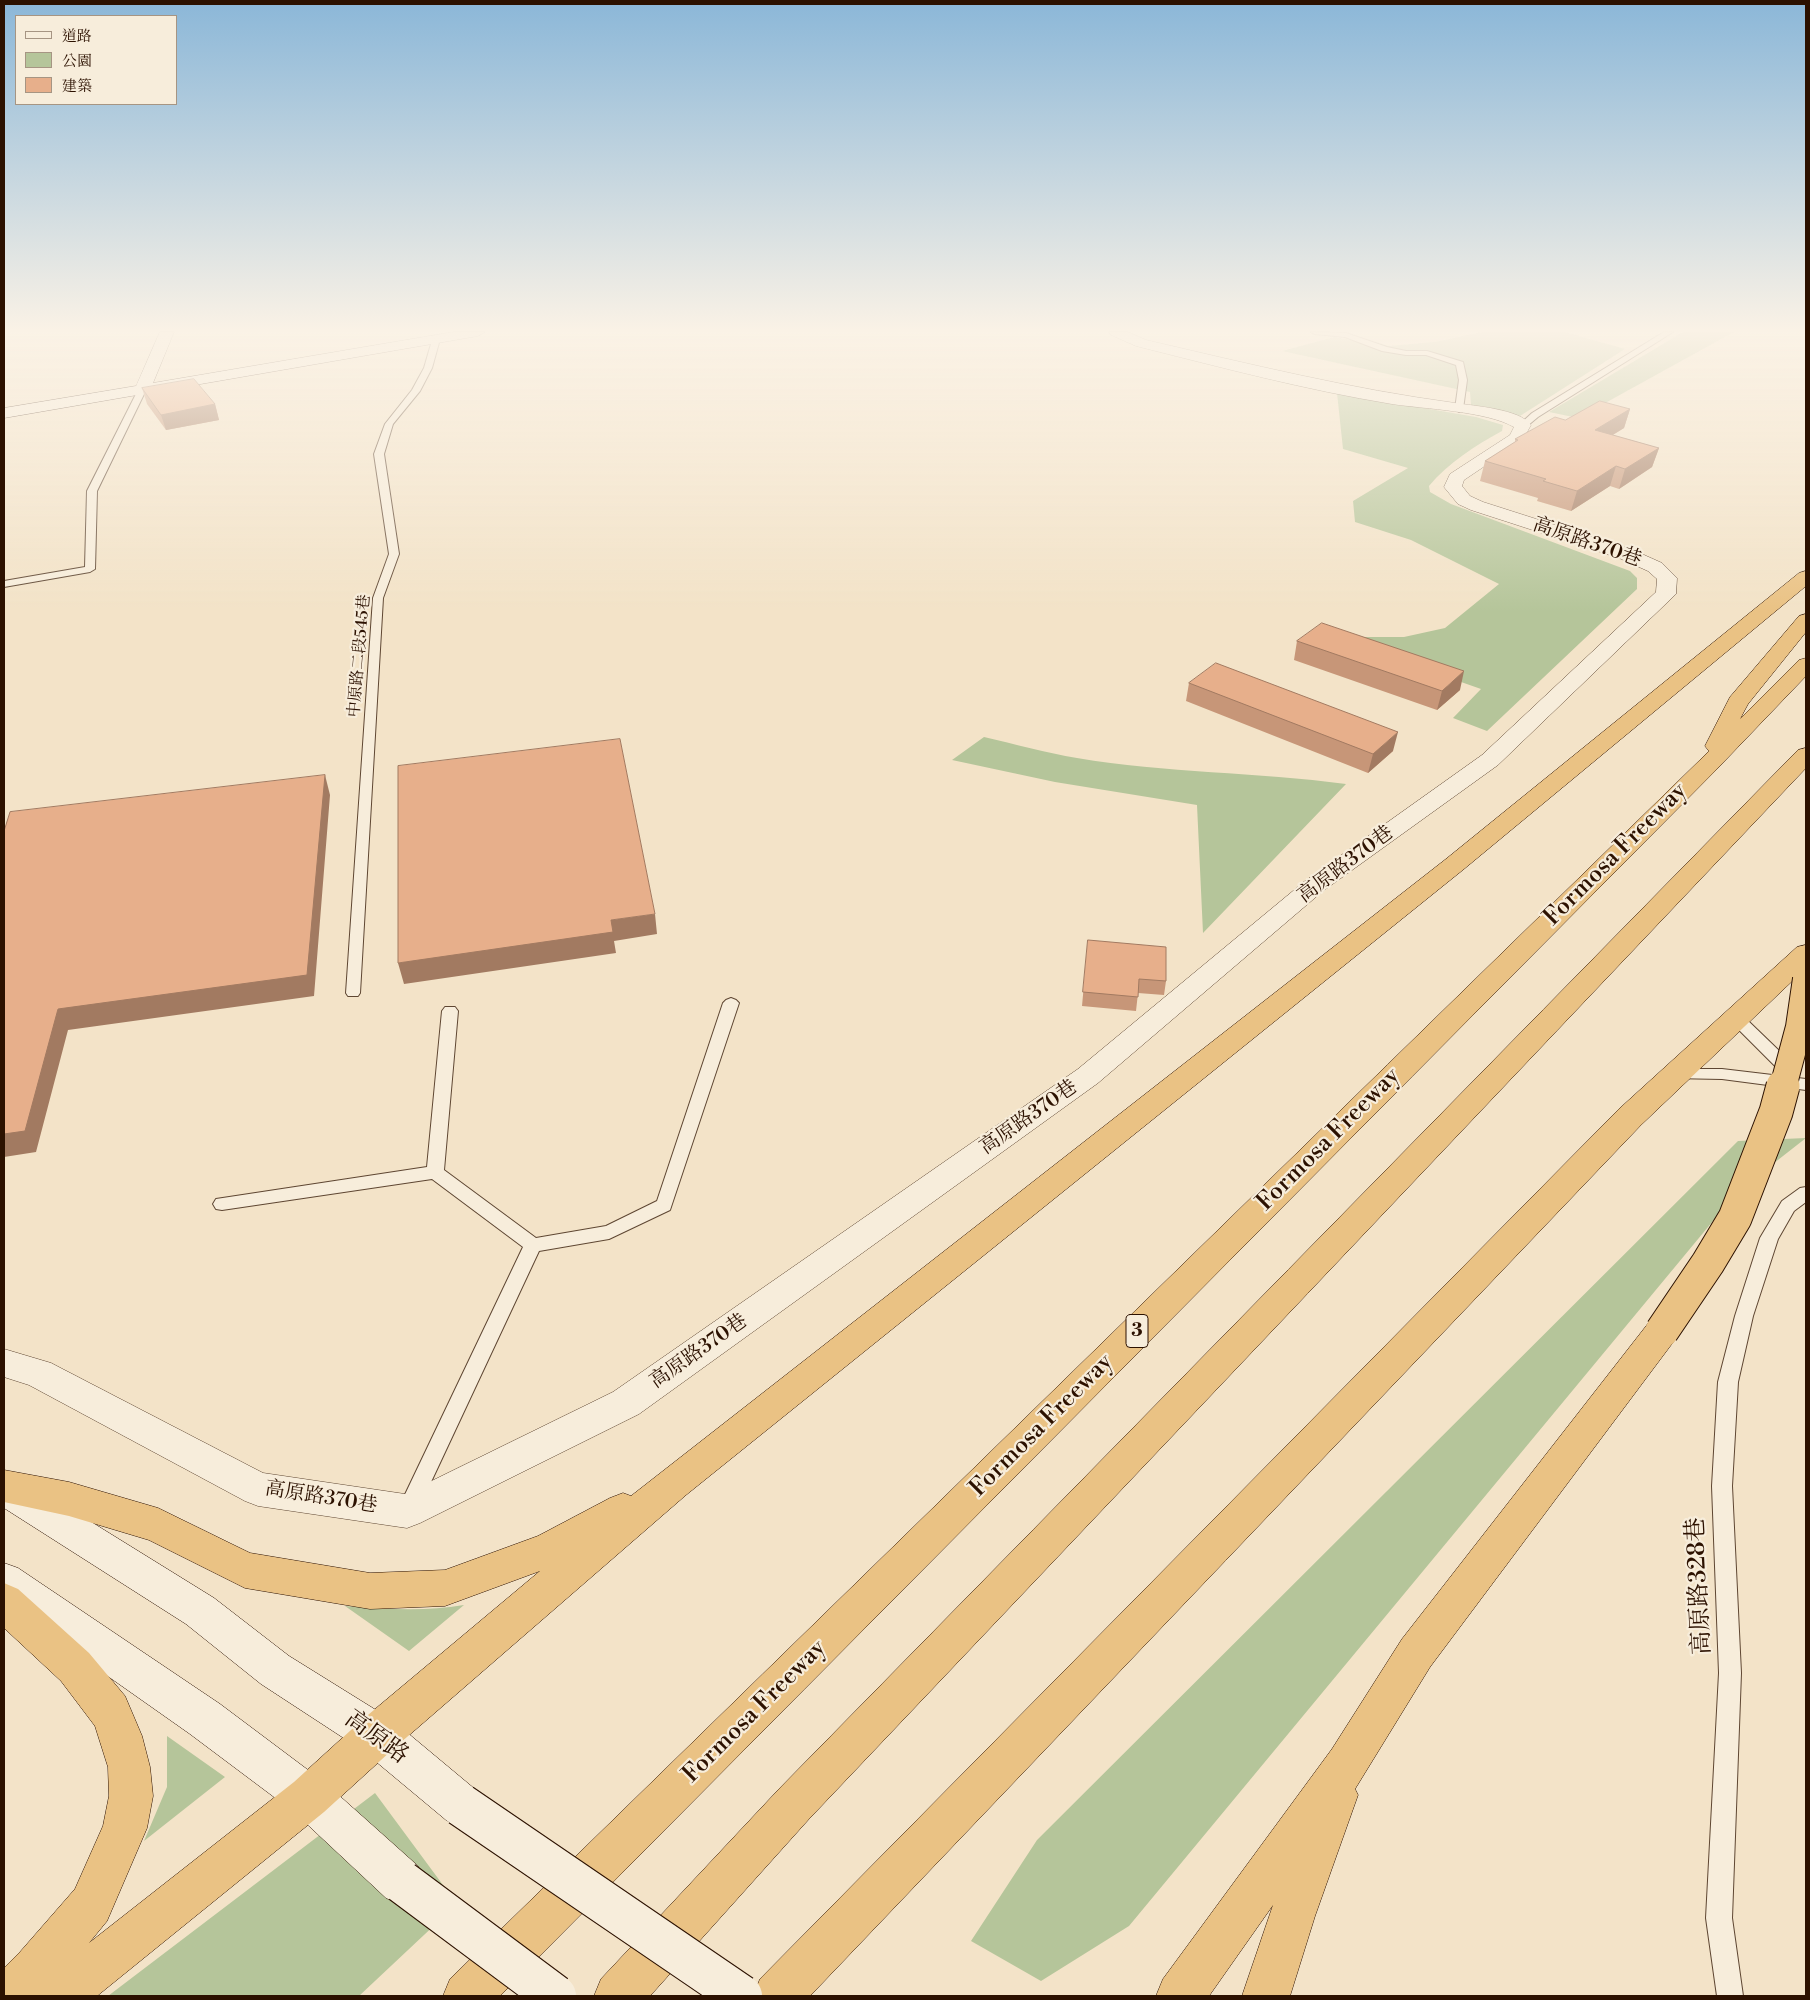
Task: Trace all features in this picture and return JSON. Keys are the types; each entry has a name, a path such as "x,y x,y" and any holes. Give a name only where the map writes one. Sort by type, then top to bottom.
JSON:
{"highway":[{"path":"60,1996 308,1797 377,1735 673,1483 1455,864 1806,577"},
{"path":"1708,765 1738,702 1806,620"},
{"name":"Formosa Freeway","path":"467,1996 1708,765 1806,664"},
{"path":"618,1996 794,1804 1806,755"},
{"path":"1770,988 1806,939"},
{"path":"777,1996 1630,1117 1806,953"},
{"path":"1180,1996 1347,1764 1416,1653 1662,1331 1708,1263 1734,1218 1776,1112 1799,1027 1806,979"},
{"path":"4,1487 69,1499 158,1525 245,1570 370,1592 445,1588 454,1585 550,1550 673,1483"},
{"path":"4,1602 75,1668 110,1711 121,1736 129,1767 131,1796 125,1828 91,1905 37,1968 9,1996"},
{"path":"1266,1996 1292,1916 1347,1764"}],"street":[{"name":"高原路370巷","path":"4,1363 39,1373 258,1489 408,1511 626,1403 1088,1076 1314,886 1490,760 1666,594 1667,578 1655,567 1626,554 1477,506 1464,500 1453,487 1456,478 1516,438 1523,426"},
{"name":"高原路","path":"4,1487 200,1611 275,1670 377,1735 461,1805 742,1996"},
{"path":"4,1581 205,1719 308,1797 402,1882 555,1996"}],"lane":[{"path":"4,584 90,569 92,491 125,425"},
{"name":"中原路二段545巷","path":"354,994 378,598 394,554 380,454 389,425"},
{"path":"222,1204 435,1172 532,1245 609,1232 664,1204 731,1004"},
{"path":"435,1172 450,1011"},
{"path":"1737,1019 1805,1085"},
{"path":"1677,1074 1722,1074 1805,1085"},
{"name":"高原路328巷","path":"1730,1996 1719,1918 1730,1673 1722,1486 1728,1382 1744,1316 1769,1238 1788,1206 1806,1193"},
{"path":"408,1511 532,1245"}],"green space":[{"path":"1340,425 1503,425 1502,431 1472,448 1445,470 1429,486 1430,492 1451,504 1630,571 1637,578 1637,589 1487,731 1453,718 1481,689 1333,637 1404,637 1445,628 1499,584 1411,540 1355,522 1353,501 1408,468 1343,449"},
{"path":"984,737 1054,754 1110,763 1346,784 1203,933 1197,805 1055,782 952,760"},
{"path":"1806,1138 1737,1192 1129,1926 1041,1981 971,1941 1037,1840 1738,1141"},
{"path":"464,1605 409,1651 345,1606 419,1609"},
{"path":"167,1736 225,1777 144,1841 167,1787"},
{"path":"375,1793 457,1904 359,1996 108,1996"}],"building":[{"path":"1540,425 1603,425 1595,430 1659,448 1625,469 1616,466 1577,491 1543,481 1546,479 1485,461 1518,440 1515,439"},
{"path":"1322,623 1464,671 1442,691 1297,641"},
{"path":"1216,663 1398,732 1373,754 1189,683"},
{"path":"620,739 655,914 611,920 613,932 398,963 398,766"},
{"path":"325,775 307,975 58,1009 25,1131 4,1134 4,831 10,812"},
{"path":"1088,940 1166,947 1166,981 1139,979 1138,997 1083,992"}]}
